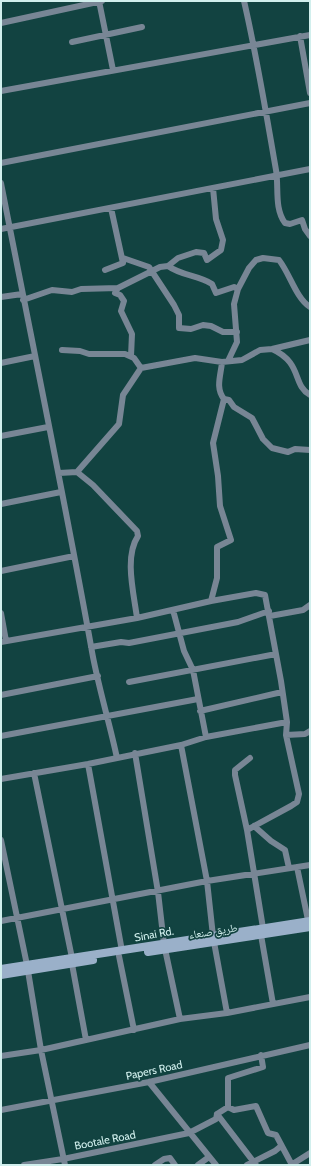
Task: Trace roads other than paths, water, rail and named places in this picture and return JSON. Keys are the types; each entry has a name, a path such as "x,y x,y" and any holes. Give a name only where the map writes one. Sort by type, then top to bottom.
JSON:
{"main road":[{"name":"طريق صنعاء","path":"1,975 28,968 310,924"},
{"path":"1,969 28,968"}],"street":[{"path":"1,23 101,1 113,70"},
{"path":"244,1 254,44 266,111 277,176 278,203 282,218 285,223 290,224 302,220 302,225 310,236"},
{"path":"72,42 142,27"},
{"path":"1,91 310,35"},
{"path":"300,36 310,93"},
{"path":"1,163 310,103"},
{"path":"1,229 310,169"},
{"path":"1,183 22,297 43,392 48,427 59,473 61,492 91,647 117,758"},
{"path":"1,297 22,297 52,290 72,292 118,288 151,272 168,266 178,258 196,252 204,253 207,260 221,250 223,240 216,219 213,188"},
{"path":"105,270 123,263 111,208"},
{"path":"123,258 149,267 151,272 171,298 179,316 179,328 191,328 203,325 211,326 223,332 237,332"},
{"path":"310,307 297,294 284,266 279,260 263,258 256,260 249,268 238,289 234,304 237,345 235,350 225,362 219,385 221,395 224,399 229,400 234,407 252,418 260,429 263,439 272,448 288,452 295,449 310,450"},
{"path":"168,266 187,276 210,282 216,293 234,286 238,289"},
{"path":"118,288 115,293 120,296 124,302 121,311 132,334 131,356"},
{"path":"77,472 118,424 123,395 141,368 195,358 225,362 242,360 260,350 272,349 310,340"},
{"path":"272,349 290,360 296,370 302,389 310,395"},
{"path":"62,350 80,351 89,354 131,356 137,361 141,368"},
{"path":"1,363 35,356"},
{"path":"211,601 217,578 217,547 231,540 220,506 218,476 213,443 224,399"},
{"path":"1,436 48,427"},
{"path":"59,473 77,472 93,485 137,531 138,536 133,543 130,576 137,618"},
{"path":"1,504 61,492"},
{"path":"1,571 74,556"},
{"path":"1,613 4,641 137,618 211,601 261,593 265,595 270,614 287,722 286,735 299,794 298,802 246,830"},
{"path":"91,647 120,642 129,643 238,622 270,614 303,610 310,605"},
{"path":"173,610 184,651 193,670 206,737"},
{"path":"129,682 276,654"},
{"path":"1,695 98,676"},
{"path":"200,711 282,692"},
{"path":"1,736 198,699"},
{"path":"1,779 88,764 135,753 181,745 206,737 287,722"},
{"path":"286,735 305,734 310,731"},
{"path":"181,745 207,881 213,939 227,1014"},
{"path":"135,753 158,892 165,947 180,1019"},
{"path":"250,758 235,770 246,830 273,1004"},
{"path":"88,764 113,901 120,953 134,1030"},
{"path":"34,773 72,961 86,1040"},
{"path":"254,826 284,850 289,868"},
{"path":"1,840 28,968 41,1050 64,1162"},
{"path":"1,921 113,901 207,881 310,865"},
{"path":"297,867 310,924 310,931"},
{"path":"1,1056 41,1050 180,1019 227,1014 310,997"},
{"name":"Papers Road","path":"1,1110 149,1082 310,1044"},
{"path":"228,1107 228,1078 263,1068 261,1055"},
{"path":"149,1082 216,1165"},
{"path":"228,1107 234,1110 256,1106 268,1133 276,1135 292,1165 310,1153"},
{"path":"228,1107 217,1114 254,1163"},
{"name":"Bootale Road","path":"24,1165 64,1162 189,1133 216,1119 217,1114"},
{"path":"247,1165 254,1163 281,1146"},
{"path":"198,1165 209,1157"},
{"path":"155,1165 164,1159 170,1158 175,1165"}]}
